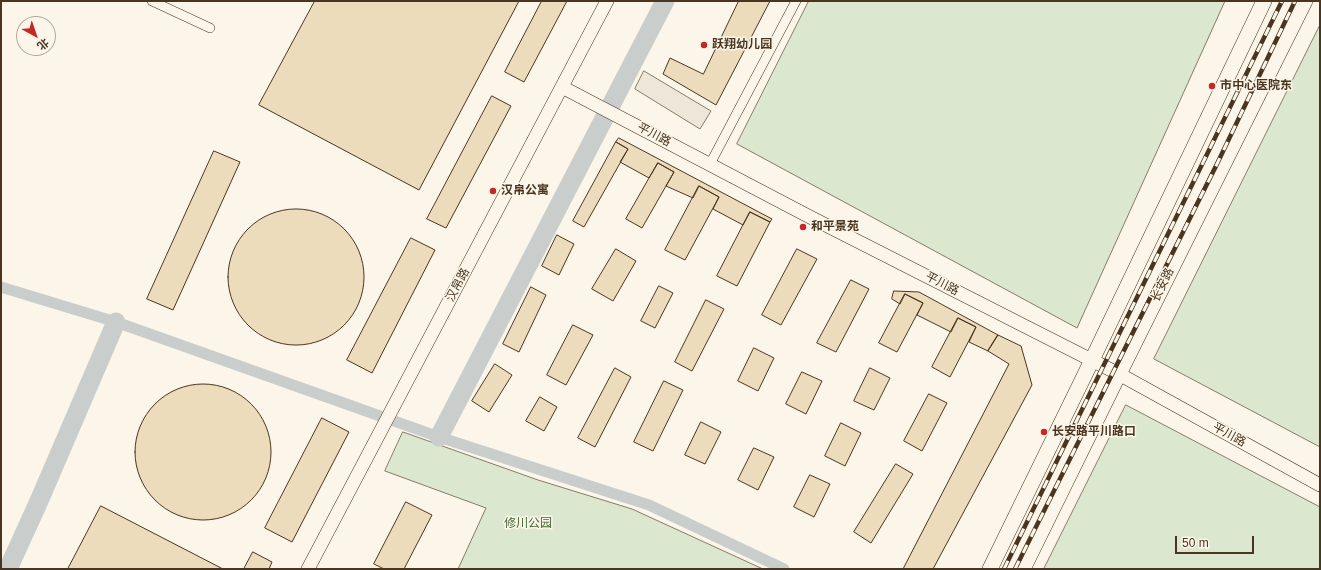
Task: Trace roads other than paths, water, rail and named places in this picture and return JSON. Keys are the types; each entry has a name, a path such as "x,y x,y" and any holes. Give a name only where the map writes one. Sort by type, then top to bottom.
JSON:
{"main road":[{"path":"990,569 1264,1"},
{"name":"长安路","path":"1023,569 1305,1"}],"street":[{"path":"152,1 210,28"},
{"name":"汉帛路","path":"308,569 398,399 568,90 607,1"},
{"path":"710,164 796,1"},
{"name":"平川路","path":"568,90 1119,374 1320,485"}],"waterway":[{"path":"439,437 665,1"},
{"path":"1,287 116,322 439,437 649,505 784,569"},
{"path":"8,569 116,322"}],"railway":[{"path":"1004,569 1282,1"},
{"path":"1015,569 1216,166 1295,1"}],"place":[{"name":"跃翔幼儿园","path":"704,45"},
{"name":"市中心医院东","path":"1212,86"},
{"name":"汉帛公寓","path":"493,191"},
{"name":"和平景苑","path":"803,227"},
{"name":"长安路平川路口","path":"1044,432"}],"park label":[{"name":"修川公园","path":"528,524"}]}
